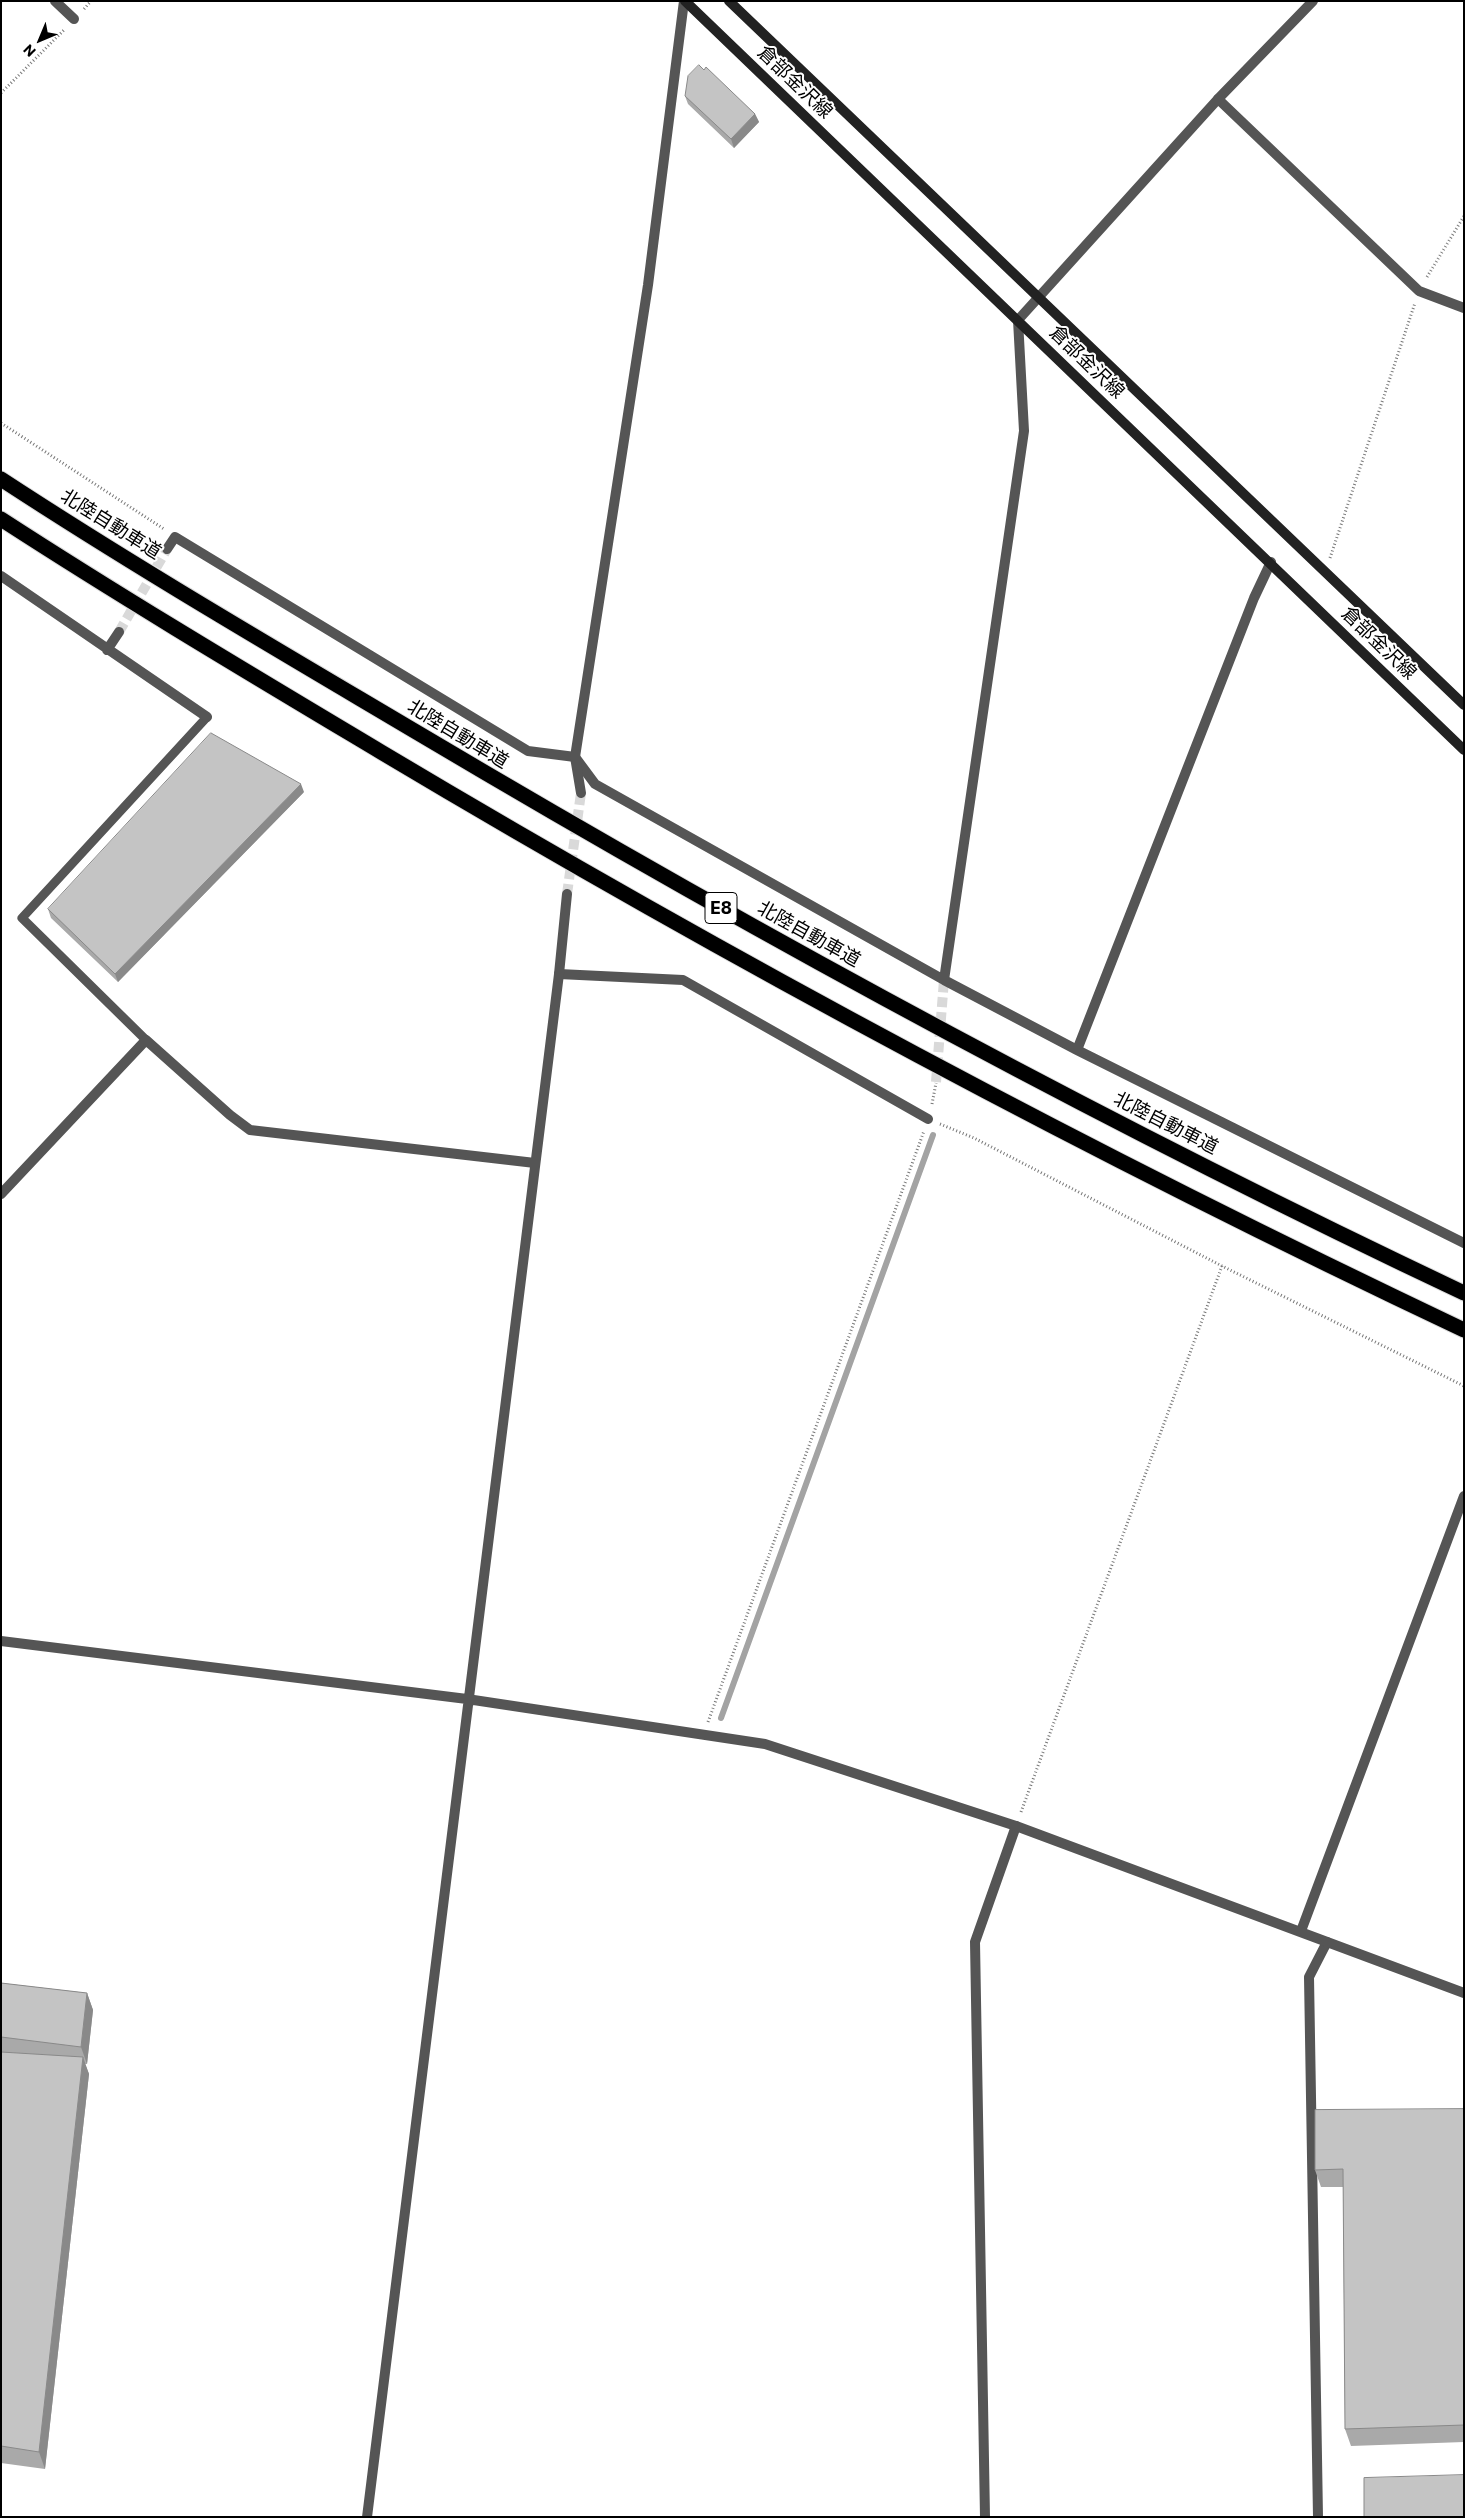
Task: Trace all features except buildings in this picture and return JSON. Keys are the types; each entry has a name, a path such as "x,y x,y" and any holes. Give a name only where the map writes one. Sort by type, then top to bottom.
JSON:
{"highway":[{"name":"北陸自動車道","path":"1,479 283,654 480,770 801,953 1104,1114 1464,1293"},
{"name":"E8","path":"1,519 263,682 517,833 774,978 1070,1136 1464,1330"}],"main road":[{"name":"倉部金沢線","path":"684,1 1271,562 1464,750"},
{"name":"倉部金沢線","path":"729,1 1464,705"}],"street":[{"path":"55,1 74,19"},
{"path":"581,793 575,757 648,284 684,1"},
{"path":"944,980 1024,431 1018,320 1218,99 1313,1"},
{"path":"1218,99 1419,290 1464,308"},
{"path":"167,549 176,537 528,751 575,757 595,784 944,980 1077,1050 1464,1243"},
{"path":"1077,1050 1254,598 1271,562"},
{"path":"1,576 107,650 141,670 207,717"},
{"path":"107,650 119,632"},
{"path":"367,2517 559,974 567,894"},
{"path":"559,974 683,980 928,1120"},
{"path":"1,1194 146,1040 230,1115 250,1130 535,1163"},
{"path":"1301,1931 1464,1496"},
{"path":"1,1641 468,1699 764,1744 1016,1826 1464,1993"},
{"path":"985,2517 975,1942 1016,1826"},
{"path":"1318,2517 1308,1977 1327,1942"}],"lane":[{"path":"146,1040 22,918 207,717"}],"path":[{"path":"1,94 91,1"},
{"path":"1326,572 1419,290 1464,216"},
{"path":"1,423 176,537"},
{"path":"703,1736 928,1120 936,1082"},
{"path":"928,1120 974,1138 1222,1266 1464,1386"},
{"path":"1016,1826 1222,1266"}],"waterway":[{"path":"721,1718 933,1135"}],"tunnel":[{"path":"119,632 167,549"},
{"path":"567,894 581,793"},
{"path":"936,1082 944,980"}]}
